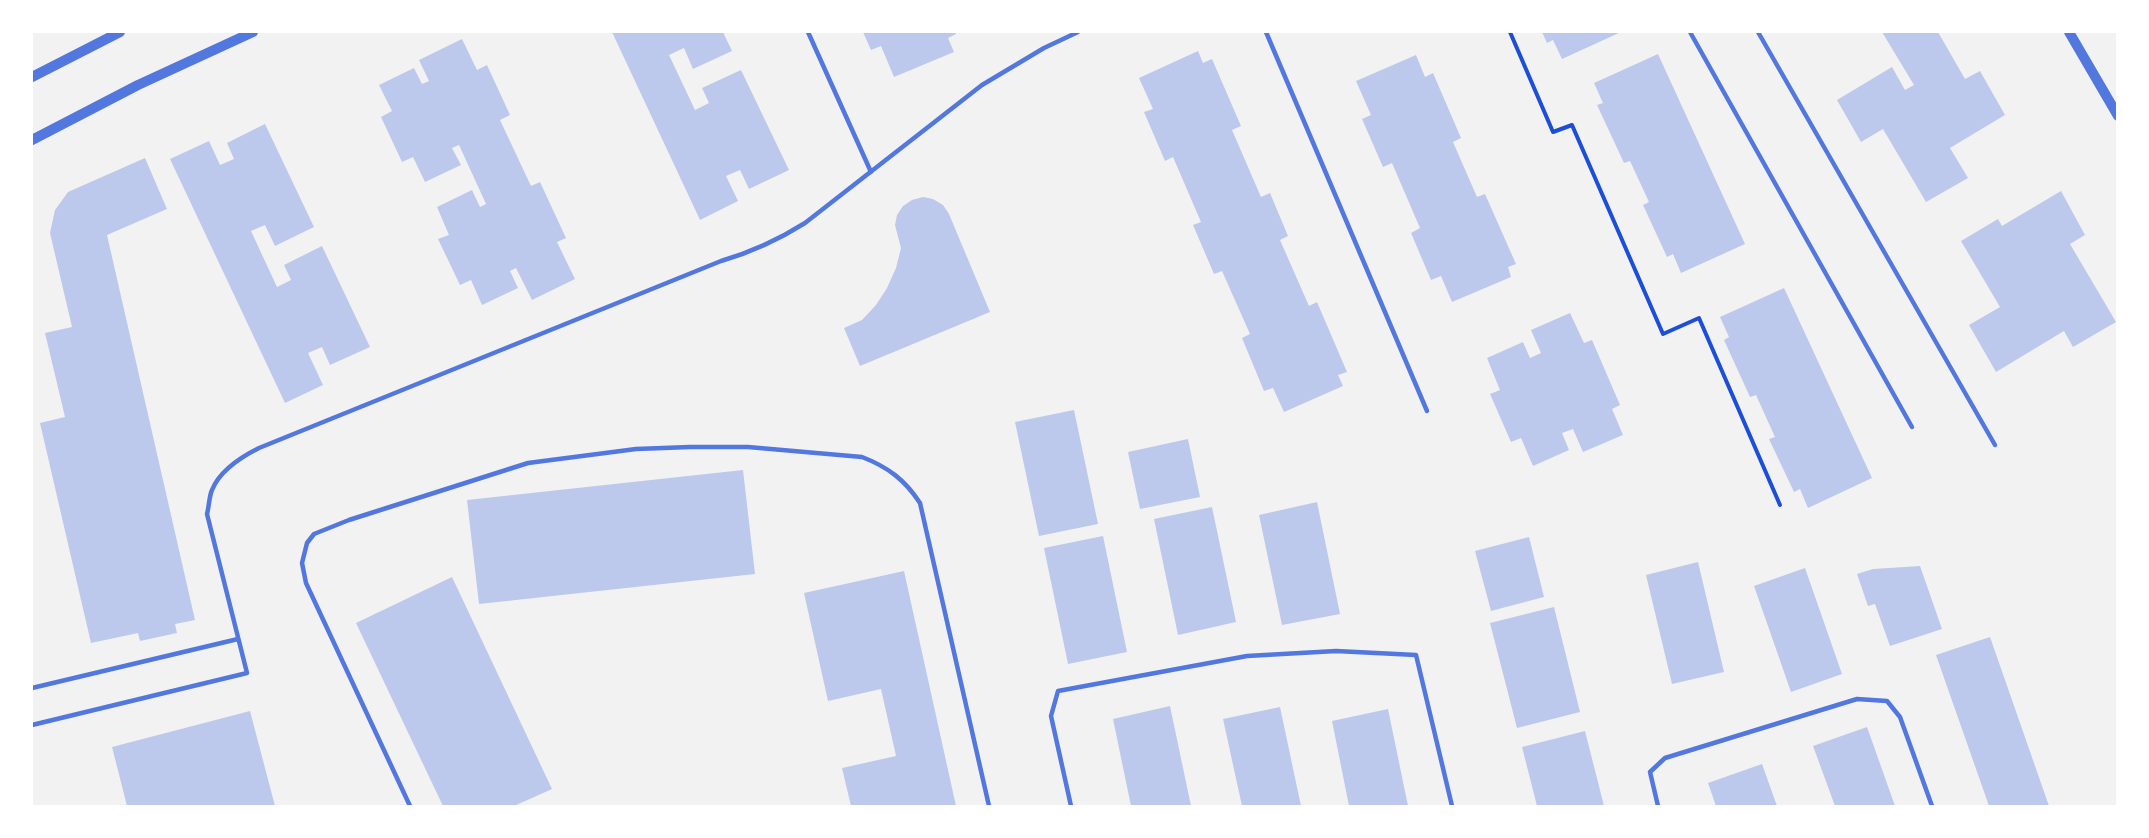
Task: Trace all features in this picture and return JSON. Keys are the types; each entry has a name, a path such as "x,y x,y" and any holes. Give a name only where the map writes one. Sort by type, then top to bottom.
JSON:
{"street":[{"path":"32,76 120,32"},
{"path":"32,140 138,85 253,32"},
{"path":"2069,32 2118,116"}],"lane":[{"path":"808,32 872,172"},
{"path":"32,725 247,674 207,514 212,489 228,468 242,456 721,261 776,241 805,223 982,85 1044,48 1078,32"},
{"path":"1266,32 1427,411"},
{"path":"1690,32 1912,427"},
{"path":"1758,32 1995,444"},
{"path":"410,807 306,583 302,563 308,543 314,534 349,520 528,463 636,449 690,447 770,449 862,457 894,472 909,486 920,503 989,807"},
{"path":"32,688 238,639"},
{"path":"1071,807 1051,716 1058,691 1247,656 1336,651 1416,656 1452,807"},
{"path":"1658,807 1650,772 1665,758 1857,699 1887,701 1900,717 1932,807"}],"path":[{"path":"1510,32 1554,132 1572,124 1663,334 1699,318 1780,505"}],"building":[{"path":"612,32 723,32 732,51 693,69 684,48 669,55 695,110 709,103 702,88 741,70 789,170 749,189 740,170 726,176 738,201 700,220"},
{"path":"863,32 955,32 956,34 948,38 954,52 894,77 881,46 871,50"},
{"path":"1542,32 1621,32 1562,59 1553,40 1547,43"},
{"path":"1882,32 1938,32 1965,79 1980,71 2005,115 1950,148 1968,178 1926,202 1883,129 1861,142 1837,100 1892,67 1905,90 1914,85"},
{"path":"462,39 477,70 487,65 510,115 500,120 531,186 540,182 566,238 557,242 575,279 532,300 516,268 510,271 518,288 482,305 471,280 460,285 438,239 449,235 437,207 472,190 480,207 486,204 459,145 452,148 461,165 425,182 413,157 402,162 381,117 392,111 379,85 414,68 422,84 429,81 419,60"},
{"path":"1198,51 1203,63 1212,59 1241,126 1232,130 1261,197 1270,193 1288,236 1280,240 1309,306 1317,302 1347,372 1338,375 1343,386 1284,412 1273,388 1264,391 1242,338 1250,334 1222,271 1214,274 1193,225 1201,222 1173,157 1165,161 1144,112 1153,109 1139,78"},
{"path":"1658,54 1745,244 1681,273 1673,254 1667,257 1643,205 1649,202 1630,161 1624,163 1597,105 1603,103 1594,83"},
{"path":"1416,55 1425,77 1433,73 1461,138 1453,142 1477,197 1485,194 1516,264 1508,267 1511,277 1452,302 1441,276 1431,280 1411,233 1420,228 1392,163 1383,167 1362,119 1371,115 1356,81"},
{"path":"265,124 314,227 275,246 265,225 251,231 277,287 291,280 284,265 322,246 370,347 330,365 322,347 308,353 323,385 285,403 170,159 209,141 220,165 234,159 227,143"},
{"path":"145,158 167,209 107,235 195,620 175,624 177,633 140,641 138,633 91,643 40,423 65,417 45,333 72,327 50,233 55,210 68,192"},
{"path":"2061,191 2085,235 2070,244 2116,322 2073,347 2064,331 1996,372 1969,325 2000,307 1961,241 1998,219 2002,226"},
{"path":"923,197 933,199 943,205 949,214 990,312 860,366 844,328 862,320 887,288 896,268 901,248 895,225 897,215 903,206"},
{"path":"1784,288 1872,478 1808,508 1800,489 1794,492 1769,439 1775,437 1756,395 1750,397 1724,340 1729,337 1720,317"},
{"path":"1570,313 1584,343 1592,340 1620,405 1612,409 1623,435 1583,452 1573,429 1562,433 1569,450 1533,466 1521,438 1511,442 1490,394 1500,390 1487,358 1523,342 1530,358 1541,353 1531,330"},
{"path":"1074,410 1098,524 1039,536 1015,422"},
{"path":"1188,439 1200,497 1140,509 1128,452"},
{"path":"743,470 755,574 479,604 467,500"},
{"path":"1317,502 1340,614 1282,625 1259,515"},
{"path":"1212,507 1236,622 1178,635 1154,519"},
{"path":"1103,536 1127,652 1068,664 1044,548"},
{"path":"1529,537 1544,597 1491,611 1475,551"},
{"path":"1698,562 1724,672 1672,684 1646,575"},
{"path":"1920,566 1942,629 1890,646 1875,604 1868,606 1857,574 1873,569"},
{"path":"1805,568 1842,674 1791,692 1754,586"},
{"path":"904,571 956,806 851,806 842,768 896,756 881,689 828,701 804,593"},
{"path":"452,577 552,789 514,806 443,806 356,623"},
{"path":"1554,607 1580,712 1517,728 1490,623"},
{"path":"1990,637 2049,806 1989,806 1936,655"},
{"path":"1170,706 1191,806 1131,806 1113,719"},
{"path":"1280,707 1301,806 1242,806 1223,719"},
{"path":"1388,709 1408,806 1349,806 1332,721"},
{"path":"250,711 275,806 127,806 112,747"},
{"path":"1867,727 1895,806 1835,806 1813,746"},
{"path":"1585,731 1604,806 1537,806 1522,747"},
{"path":"1762,764 1777,806 1716,806 1708,783"}]}
